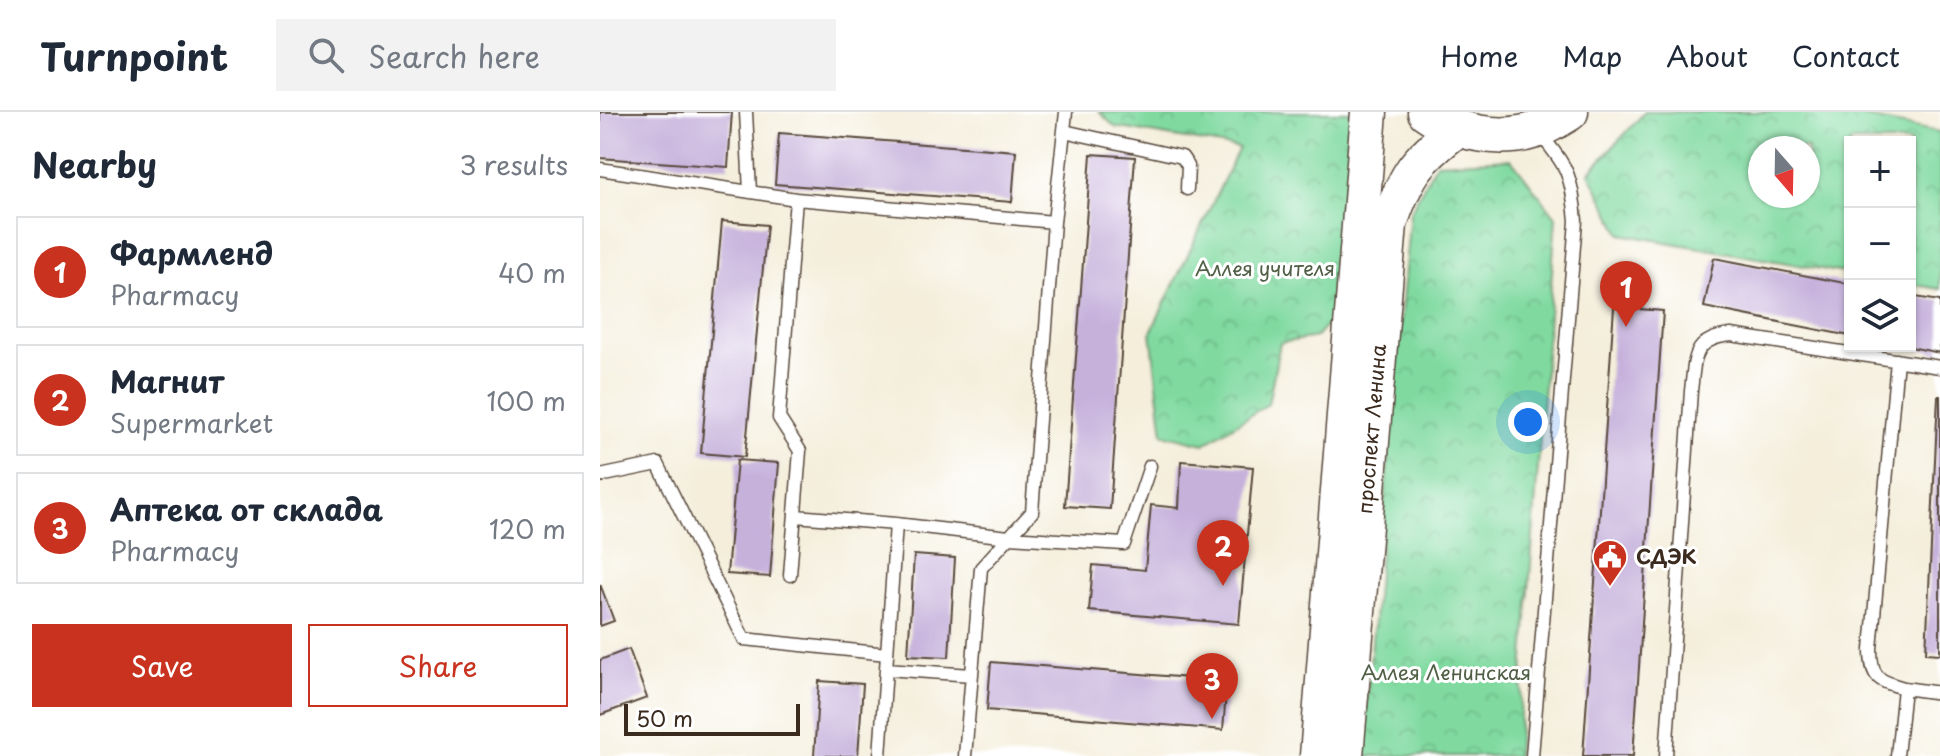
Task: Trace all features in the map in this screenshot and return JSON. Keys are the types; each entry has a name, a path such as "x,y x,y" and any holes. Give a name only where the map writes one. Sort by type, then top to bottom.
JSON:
{"main road":[{"name":"проспект Ленина","path":"1318,756 1369,112"},
{"path":"1426,112 1458,128 1494,135 1536,130 1570,112"},
{"name":"проспект Ленина","path":"1345,756 1389,224 1402,185 1428,151 1458,128"}],"lane":[{"path":"746,112 750,192"},
{"path":"965,756 981,568 1032,512 1054,222 1066,112"},
{"path":"1532,756 1576,221 1573,184 1562,158 1536,130"},
{"path":"1064,131 1182,157 1188,166 1187,189"},
{"path":"600,169 796,199 1054,222"},
{"path":"790,575 800,451 779,418 796,199"},
{"path":"1666,756 1691,391 1695,356 1701,345 1714,337 1731,335 1940,367"},
{"path":"1897,360 1871,665 1875,675 1884,682 1940,693"},
{"path":"600,476 658,464 744,639 887,654"},
{"path":"795,516 1009,537 1124,544 1150,466"},
{"path":"880,756 896,524"},
{"path":"886,669 972,675"},
{"path":"1897,756 1904,688"}],"green space":[{"name":"Аллея учителя","path":"1099,112 1356,112 1336,315 1316,337 1280,343 1268,404 1204,444 1163,434 1151,332 1239,148 1115,127"},
{"path":"1645,112 1836,112 1940,132 1940,289 1916,285 1916,136 1844,136 1844,273 1621,234 1589,173"},
{"name":"Аллея Ленинская","path":"1511,159 1556,217 1517,756 1362,756 1410,212 1436,163"}],"building":[{"path":"600,112 732,112 728,167 600,158"},
{"path":"779,133 1016,151 1012,202 775,184"},
{"path":"1091,154 1135,157 1110,509 1065,506"},
{"path":"722,221 767,225 745,457 701,453"},
{"path":"1714,258 1844,283 1844,335 1704,307"},
{"path":"1916,297 1940,301 1940,353 1916,348"},
{"path":"1614,307 1663,311 1633,756 1583,756"},
{"path":"1940,396 1940,654 1926,653"},
{"path":"737,460 779,463 770,577 727,574"},
{"path":"1181,461 1253,467 1239,624 1089,611 1093,565 1145,570 1151,505 1179,508"},
{"path":"914,555 955,558 949,657 908,655"},
{"path":"600,584 614,621 600,626"},
{"path":"629,649 647,698 600,715 600,660"},
{"path":"991,662 1227,681 1223,730 987,710"},
{"path":"819,681 863,684 858,756 814,756"}],"place":[{"name":"Фармленд","path":"1626,327"},
{"name":"Магнит","path":"1223,586"},
{"name":"СДЭК","path":"1610,588"},
{"name":"Аптека от склада","path":"1212,719"}]}
